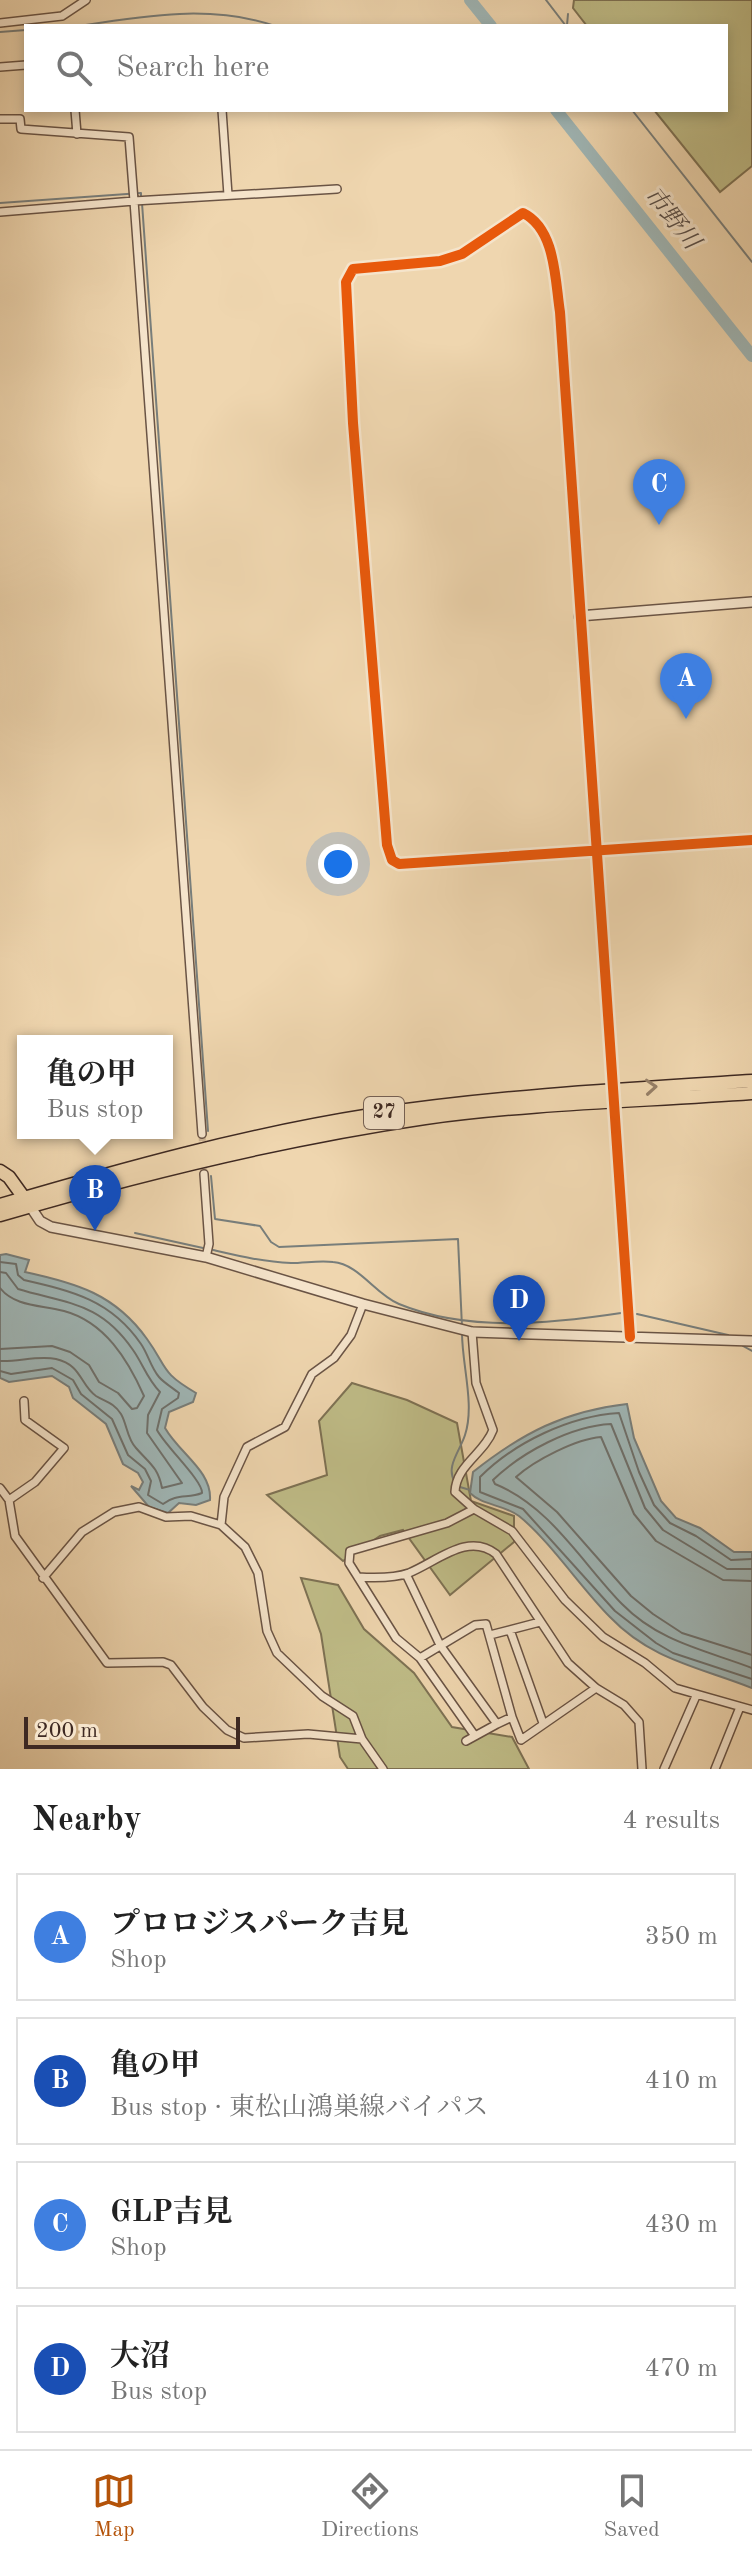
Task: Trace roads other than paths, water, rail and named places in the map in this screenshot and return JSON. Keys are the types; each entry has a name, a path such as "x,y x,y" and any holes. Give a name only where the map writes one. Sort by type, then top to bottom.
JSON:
{"main road":[{"name":"27","path":"613,1096 752,1081"},
{"name":"27","path":"0,1215 27,1202 160,1158 308,1126 434,1106 613,1096 752,1093"},
{"path":"0,1171 27,1202"},
{"name":"27","path":"0,1205 27,1202"}],"street":[{"path":"0,23 62,16 86,0"},
{"path":"0,67 24,65"},
{"path":"75,112 77,134"},
{"path":"222,112 228,195"},
{"path":"0,119 20,119 21,129 129,137 202,1134"},
{"path":"0,212 134,200 337,189"},
{"path":"630,1337 595,851 560,312 552,256 542,231 523,213 462,254 440,261 353,269 346,282 353,423 388,853 399,864 595,851 752,840"},
{"path":"579,616 752,602"},
{"path":"204,1174 209,1244 206,1257"},
{"path":"27,1202 40,1221 51,1227 206,1257 363,1304 472,1332 752,1341"},
{"path":"221,1525 224,1497 247,1447 285,1427 312,1374 334,1358 351,1335 363,1304"},
{"path":"472,1332 476,1383 493,1430 489,1442 456,1480 455,1492 474,1509 512,1531 565,1600 603,1637 645,1663 675,1688 752,1710"},
{"path":"24,1401 25,1420 64,1448 35,1482 4,1494 15,1536 107,1663 163,1662 171,1665 203,1707 231,1733 244,1738 308,1734 362,1739"},
{"path":"43,1578 82,1532 114,1512 139,1507 166,1517 191,1516 221,1525 245,1547 258,1573 267,1631 277,1653 322,1696 353,1716 362,1739 383,1769"},
{"path":"474,1509 447,1523 350,1551 349,1563 396,1638 420,1658 475,1736"},
{"path":"358,1577 406,1574 472,1543 485,1545 496,1554 568,1663 596,1688 624,1705 639,1722 642,1769"},
{"path":"406,1574 440,1645 497,1724"},
{"path":"490,1635 540,1622"},
{"path":"420,1658 475,1625 486,1624 521,1740 544,1727 510,1630"},
{"path":"543,1723 596,1688"},
{"path":"664,1769 696,1696"},
{"path":"715,1769 740,1707"},
{"path":"466,1741 512,1717"}],"water":[{"path":"0,1255 29,1260 25,1272 78,1286 122,1311 147,1339 170,1374 196,1393 193,1402 169,1412 165,1428 201,1471 210,1500 196,1505 179,1503 168,1513 149,1507 131,1486 139,1490 143,1482 138,1473 123,1464 106,1424 73,1398 69,1387 52,1376 9,1382 0,1378"},
{"path":"627,1404 634,1438 661,1501 676,1518 700,1528 734,1552 752,1552 752,1688 676,1661 626,1632 519,1516 470,1493 473,1472 527,1435 564,1418"}],"waterway":[{"name":"市野川","path":"470,0 489,24"},
{"path":"546,0 564,24"},
{"path":"94,24 177,14 227,15 268,24"},
{"path":"567,24 568,14"},
{"path":"0,32 24,30"},
{"name":"市野川","path":"558,112 752,356"},
{"path":"634,112 752,262"},
{"path":"0,203 141,193 141,196"},
{"path":"142,203 208,1131"},
{"path":"211,1176 215,1219 260,1226 271,1242 279,1247 458,1239 462,1327"},
{"path":"135,1233 203,1248"},
{"path":"213,1250 271,1261 328,1261 342,1264 399,1304 452,1319 537,1322 621,1313"},
{"path":"637,1314 728,1335"},
{"path":"455,1482 452,1465 465,1435 469,1411 462,1333"},
{"path":"743,1346 752,1351"},
{"path":"460,1487 470,1490"}],"tunnel":[{"path":"202,1134 204,1174"}],"place":[{"name":"GLP吉見","path":"659,525"},
{"name":"プロロジスパーク吉見","path":"686,719"},
{"name":"亀の甲","path":"95,1231"},
{"name":"大沼","path":"519,1341"}]}
